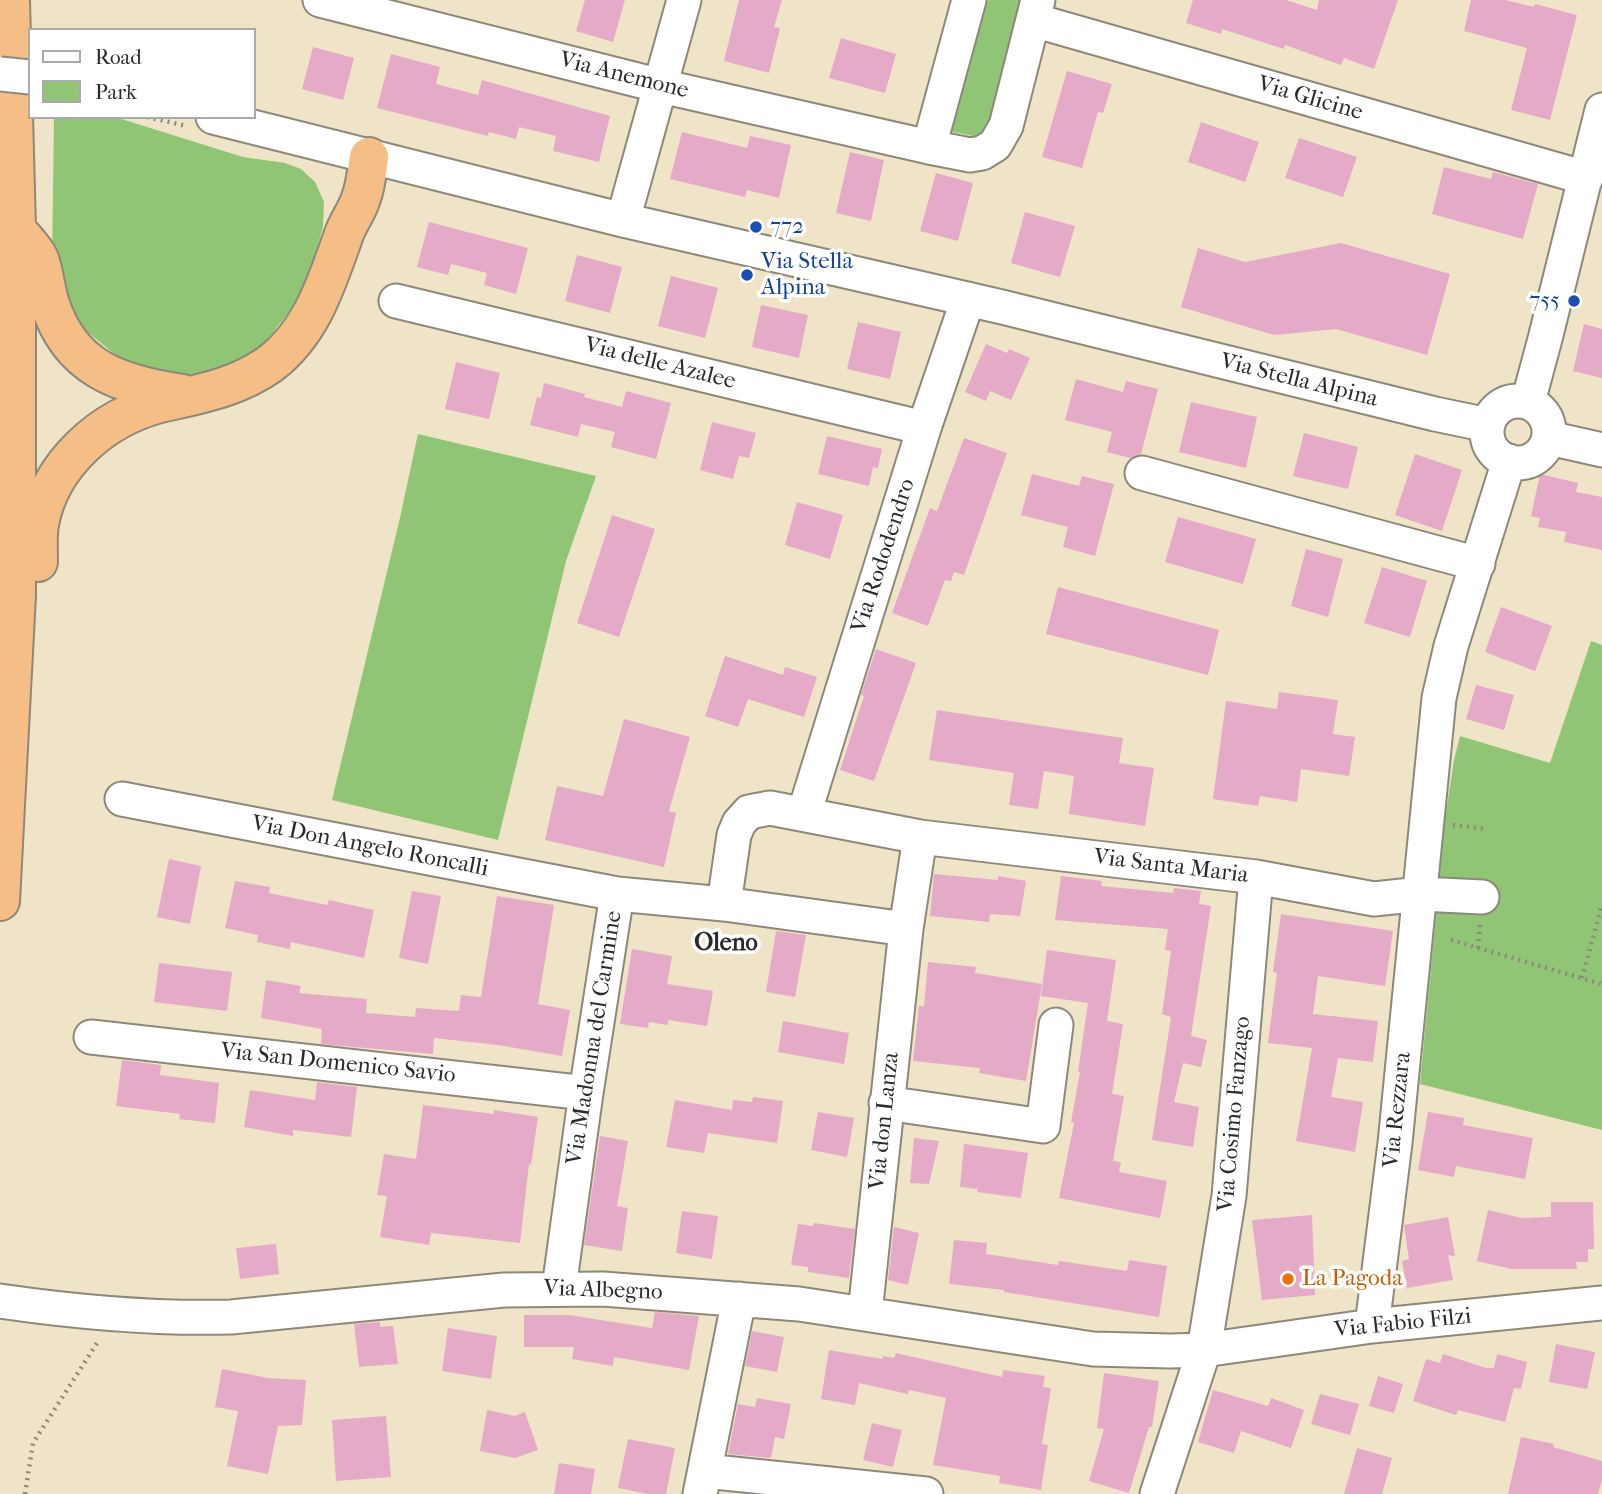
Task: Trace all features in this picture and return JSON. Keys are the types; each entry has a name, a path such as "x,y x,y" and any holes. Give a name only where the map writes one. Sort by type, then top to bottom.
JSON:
{"highway":[{"path":"0,901 16,595 16,229 10,0"},
{"path":"16,595 38,566 38,525 49,493 75,452 96,433 133,413 230,386 250,376 269,364 290,344 320,301 344,233 339,189 369,156"},
{"path":"16,229 38,257 50,304 66,338 91,365 116,379 144,388 195,396"}],"street":[{"name":"Via Anemone","path":"320,0 661,86 970,155 982,153 995,145 1006,126 1036,10"},
{"path":"623,220 684,0"},
{"path":"929,147 970,0"},
{"name":"Via Glicine","path":"1036,10 1586,178"},
{"path":"0,74 28,77"},
{"path":"1528,402 1602,110"},
{"name":"Via Stella Alpina","path":"221,119 623,220 968,299 1488,425"},
{"name":"Via Rododendro","path":"804,814 924,428 968,299"},
{"name":"Via delle Azalee","path":"396,301 924,428"},
{"path":"1517,400 1528,402 1539,408 1546,417 1549,438 1539,454 1531,460 1520,463 1509,461 1497,454 1491,446 1487,436 1488,425 1497,409 1506,403 1517,400"},
{"path":"1549,438 1602,450"},
{"name":"Via Rezzara","path":"1372,1326 1394,1155 1442,679 1509,461"},
{"path":"1142,473 1478,564"},
{"name":"Via Don Angelo Roncalli","path":"122,799 617,894"},
{"name":"Via Santa Maria","path":"724,904 734,835 743,817 757,809 778,809 920,837 1256,877 1374,899 1421,894 1481,910"},
{"name":"Via don Lanza","path":"865,1313 906,929 920,837"},
{"name":"Via Cosimo Fanzago","path":"1157,1494 1204,1350 1229,1196 1256,877"},
{"name":"Via Madonna del Carmine","path":"559,1288 617,894 724,904 906,929"},
{"path":"886,1103 1043,1126 1056,1025"},
{"name":"Via San Domenico Savio","path":"91,1037 586,1093"},
{"name":"Via Albegno","path":"9,1302 173,1317 231,1317 472,1293 559,1288 739,1299 865,1313 1093,1349 1204,1350"},
{"path":"739,1299 702,1482 926,1494"},
{"name":"Via Fabio Filzi","path":"1204,1350 1372,1326 1602,1303"}],"path":[{"path":"1444,824 1487,829"},
{"path":"1582,978 1602,905"},
{"path":"1478,948 1481,910"},
{"path":"1451,940 1602,984"},
{"path":"25,1494 33,1443 116,1313"}],"green space":[{"path":"988,0 1029,0 992,123 979,137 948,131"},
{"path":"54,119 121,119 243,157 285,163 301,169 315,182 324,202 323,227 304,293 252,359 216,375 179,376 144,370 117,356 70,318 52,262"},
{"path":"418,434 596,476 566,561 498,840 332,800"},
{"path":"1591,641 1602,645 1602,1130 1420,1084 1445,819 1460,736 1550,763"}],"building":[{"path":"585,0 625,0 613,42 576,31"},
{"path":"739,0 782,0 774,27 780,28 769,73 724,61"},
{"path":"1193,0 1286,0 1317,10 1319,0 1398,0 1374,69 1344,58 1341,65 1285,45 1284,49 1222,29 1221,34 1186,23"},
{"path":"1471,0 1505,0 1534,7 1535,4 1577,15 1550,120 1511,110 1527,48 1464,31"},
{"path":"841,38 896,54 885,93 829,78"},
{"path":"313,47 354,58 343,100 302,89"},
{"path":"391,54 440,67 436,84 478,95 482,80 610,116 599,162 553,151 556,136 519,127 516,139 489,132 488,136 377,108"},
{"path":"1067,71 1112,84 1103,113 1098,112 1082,168 1042,157"},
{"path":"1201,122 1259,142 1245,182 1188,162"},
{"path":"682,132 747,148 750,136 791,145 779,198 747,190 745,197 670,179"},
{"path":"1299,138 1357,157 1343,197 1285,178"},
{"path":"850,152 884,160 871,221 836,213"},
{"path":"1444,167 1491,179 1493,172 1538,184 1523,239 1432,214"},
{"path":"936,173 973,183 958,241 920,231"},
{"path":"1025,212 1075,226 1060,277 1011,263"},
{"path":"429,222 528,248 516,294 484,285 487,273 451,264 448,275 417,267"},
{"path":"1341,243 1450,274 1427,355 1336,329 1274,335 1181,307 1198,248 1245,262"},
{"path":"577,255 622,267 610,313 565,301"},
{"path":"671,276 718,288 705,338 658,326"},
{"path":"761,305 808,315 799,358 752,347"},
{"path":"858,322 901,332 890,379 847,369"},
{"path":"1584,324 1602,329 1602,378 1573,371"},
{"path":"986,344 1007,353 1009,349 1030,358 1011,400 990,391 986,401 965,392"},
{"path":"456,362 500,373 489,419 445,409"},
{"path":"1076,379 1123,392 1126,381 1158,389 1141,454 1130,458 1107,452 1112,432 1065,420"},
{"path":"544,383 622,407 626,391 671,403 656,459 611,447 615,432 581,424 578,437 530,425 537,397 541,398"},
{"path":"1191,402 1257,417 1246,468 1179,452"},
{"path":"712,422 756,433 749,458 739,456 733,479 700,470"},
{"path":"1304,433 1358,447 1348,489 1293,476"},
{"path":"827,436 882,449 878,468 873,467 869,486 818,474"},
{"path":"964,438 1007,453 964,575 954,572 951,581 945,580 928,626 892,613 930,508 937,511"},
{"path":"1415,454 1462,470 1442,531 1395,515"},
{"path":"1032,474 1079,486 1082,476 1114,484 1095,556 1063,547 1068,527 1021,515"},
{"path":"1540,474 1578,483 1576,492 1602,497 1602,550 1564,542 1566,532 1538,527 1540,518 1531,516"},
{"path":"797,502 843,515 830,559 785,545"},
{"path":"612,515 655,529 619,637 577,623"},
{"path":"1178,517 1256,539 1243,584 1165,562"},
{"path":"1306,549 1343,559 1328,617 1291,606"},
{"path":"1382,567 1427,581 1410,637 1364,623"},
{"path":"1058,587 1219,630 1208,675 1046,634"},
{"path":"1501,607 1552,626 1535,671 1485,652"},
{"path":"876,649 916,663 874,781 840,770"},
{"path":"725,656 783,675 785,667 817,677 804,717 748,699 738,727 705,716"},
{"path":"1476,685 1514,695 1504,730 1466,719"},
{"path":"1279,692 1338,700 1333,734 1355,737 1349,776 1301,769 1297,802 1260,796 1258,806 1213,799 1226,701 1277,709"},
{"path":"937,710 1123,738 1119,763 1154,768 1145,826 1069,814 1074,776 1044,771 1038,809 1009,805 1014,773 929,760"},
{"path":"624,719 690,737 669,811 676,813 664,867 545,840 557,786 603,796"},
{"path":"169,859 201,866 190,924 157,917"},
{"path":"934,874 998,880 998,876 1026,881 1020,916 990,914 989,922 930,916"},
{"path":"1061,876 1102,881 1101,886 1173,893 1174,888 1201,891 1199,904 1211,906 1191,1036 1207,1040 1201,1067 1183,1063 1174,1102 1199,1107 1193,1147 1152,1140 1171,1017 1162,1014 1171,951 1165,950 1168,929 1055,920"},
{"path":"235,881 270,887 269,893 327,905 329,900 374,910 364,958 291,942 290,949 257,942 258,935 225,928"},
{"path":"412,891 441,896 428,964 399,958"},
{"path":"497,896 554,905 538,1004 570,1010 562,1056 434,1038 433,1054 321,1044 322,1029 261,1018 266,980 301,986 299,993 367,999 366,1013 415,1017 416,1008 459,1011 461,995 481,997"},
{"path":"1281,914 1393,931 1385,986 1318,976 1313,1014 1378,1021 1373,1062 1338,1058 1331,1097 1363,1102 1355,1152 1296,1141 1312,1048 1268,1043 1277,973 1273,972"},
{"path":"776,931 806,935 795,997 766,992"},
{"path":"632,949 672,956 667,984 713,991 707,1026 668,1020 668,1025 649,1022 648,1028 620,1024"},
{"path":"1047,950 1116,960 1107,1021 1123,1024 1112,1094 1124,1096 1113,1161 1121,1162 1119,1172 1167,1181 1160,1218 1059,1198 1074,1123 1071,1122 1088,1003 1041,996"},
{"path":"928,962 976,967 975,973 1042,984 1026,1081 979,1073 980,1068 913,1061 919,1006 924,1006"},
{"path":"159,963 232,972 227,1011 154,1002"},
{"path":"783,1021 849,1033 844,1064 778,1052"},
{"path":"122,1060 161,1065 160,1075 219,1083 215,1123 179,1119 180,1114 116,1106"},
{"path":"317,1082 357,1087 351,1137 293,1130 293,1136 244,1127 250,1090 315,1100"},
{"path":"753,1097 783,1101 777,1143 708,1133 704,1153 666,1147 675,1100 732,1110 733,1100 752,1102"},
{"path":"423,1105 494,1114 494,1110 538,1117 531,1165 529,1164 520,1243 431,1233 429,1245 380,1237 387,1196 377,1195 384,1154 416,1159"},
{"path":"818,1112 854,1118 847,1157 811,1150"},
{"path":"1428,1112 1464,1118 1463,1125 1533,1138 1525,1179 1456,1166 1454,1177 1418,1170"},
{"path":"600,1136 628,1141 617,1206 628,1208 622,1251 584,1245"},
{"path":"914,1138 939,1141 929,1184 910,1183"},
{"path":"964,1144 1028,1153 1021,1198 960,1187"},
{"path":"1551,1202 1593,1202 1594,1249 1588,1249 1588,1262 1576,1262 1577,1269 1511,1269 1477,1261 1488,1210 1522,1218 1551,1217"},
{"path":"682,1211 718,1216 712,1259 676,1253"},
{"path":"1312,1215 1315,1295 1262,1300 1252,1220"},
{"path":"1448,1217 1455,1256 1448,1255 1453,1280 1407,1288 1402,1261 1409,1259 1404,1225"},
{"path":"814,1223 855,1229 849,1278 808,1272 808,1267 791,1265 798,1224 813,1226"},
{"path":"894,1227 919,1233 908,1285 888,1280"},
{"path":"954,1240 987,1243 986,1254 1058,1265 1059,1261 1127,1271 1129,1260 1167,1266 1159,1317 1004,1290 949,1284"},
{"path":"276,1244 279,1274 240,1279 236,1248"},
{"path":"655,1312 699,1316 689,1370 614,1357 613,1366 572,1359 574,1347 524,1347 524,1315 569,1315 652,1328"},
{"path":"380,1322 380,1327 393,1326 398,1364 359,1367 354,1324"},
{"path":"448,1328 497,1336 491,1379 442,1371"},
{"path":"752,1331 784,1337 777,1372 745,1366"},
{"path":"1556,1344 1595,1352 1587,1389 1549,1382"},
{"path":"829,1350 883,1359 883,1356 894,1358 896,1353 1002,1377 1003,1370 1045,1376 1043,1387 1051,1388 1042,1444 1048,1445 1041,1490 999,1483 1000,1476 933,1465 946,1398 909,1390 908,1394 859,1383 855,1405 821,1399"},
{"path":"1443,1354 1486,1368 1494,1368 1497,1354 1527,1362 1521,1389 1514,1388 1505,1422 1458,1410 1456,1415 1413,1401 1426,1359 1440,1363"},
{"path":"222,1369 268,1378 306,1380 302,1425 278,1426 268,1474 227,1466 238,1411 215,1407"},
{"path":"1104,1373 1159,1381 1152,1427 1149,1427 1129,1493 1089,1481 1104,1429 1097,1428"},
{"path":"1378,1376 1403,1384 1394,1413 1369,1406"},
{"path":"1213,1390 1268,1406 1271,1398 1304,1410 1291,1448 1241,1431 1234,1453 1198,1442"},
{"path":"1320,1394 1359,1404 1350,1435 1311,1424"},
{"path":"757,1398 791,1404 784,1439 775,1437 771,1458 728,1454 738,1404 755,1407"},
{"path":"487,1410 515,1416 525,1412 538,1450 515,1458 480,1451"},
{"path":"386,1416 391,1477 336,1481 332,1420"},
{"path":"872,1423 902,1430 893,1467 863,1460"},
{"path":"1521,1437 1554,1444 1553,1447 1602,1461 1602,1480 1598,1494 1508,1494"},
{"path":"628,1439 675,1448 666,1494 648,1494 618,1488"},
{"path":"1357,1448 1392,1458 1382,1494 1344,1494"},
{"path":"559,1463 595,1469 591,1494 554,1494"}],"place":[{"name":"772","path":"756,227"},
{"name":"Via Stella Alpina","path":"747,275"},
{"name":"755","path":"1574,301"},
{"name":"La Pagoda","path":"1288,1279"}],"district":[{"name":"Oleno","path":"726,944"}]}
